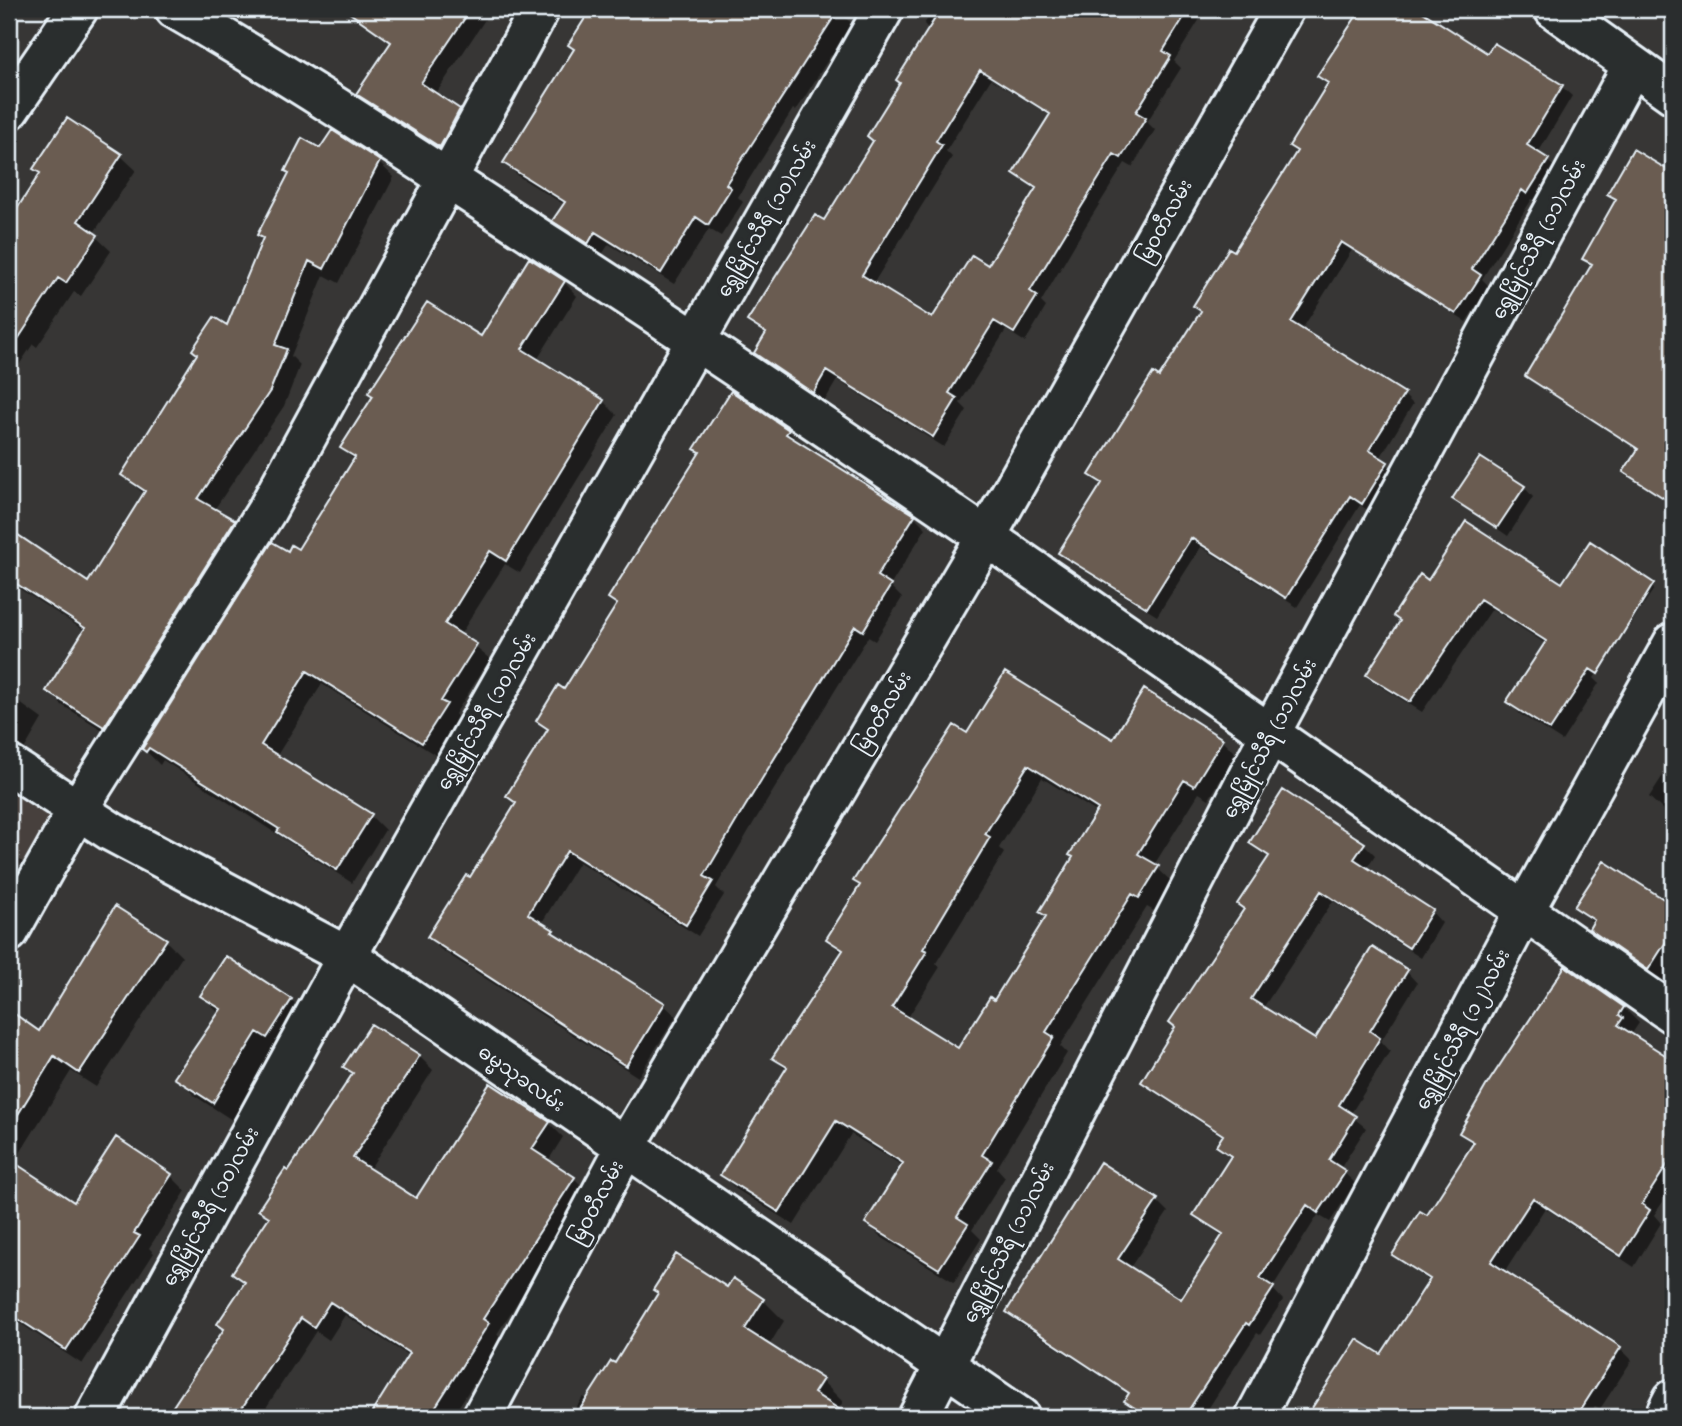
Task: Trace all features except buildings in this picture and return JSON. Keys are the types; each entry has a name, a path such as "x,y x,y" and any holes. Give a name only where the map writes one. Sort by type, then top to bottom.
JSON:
{"street":[{"path":"9,110 78,9"},
{"path":"175,9 284,72 696,340 986,537 1673,1014"},
{"path":"9,932 78,809 267,510 540,9"},
{"name":"ရွှေမြိုင်သီရီ (၁၀)လမ်း","path":"95,1417 346,956 884,9"},
{"name":"မြဝတီလမ်း","path":"482,1417 625,1149 986,537 1284,9"},
{"path":"1554,9 1673,94"},
{"name":"ရွှေမြိုင်သီရီ (၁၁)လမ်း","path":"918,1417 1270,734 1632,66"},
{"name":"ရွှေမြိုင်သီရီ (၁၂)လမ်း","path":"1255,1417 1524,911 1673,643"},
{"name":"ဓမ္မသုခလမ်း","path":"9,765 111,832 346,956 1020,1417"},
{"path":"1664,1417 1673,1399"}],"shaded area":[{"path":"9,780 83,826 9,956"}]}
